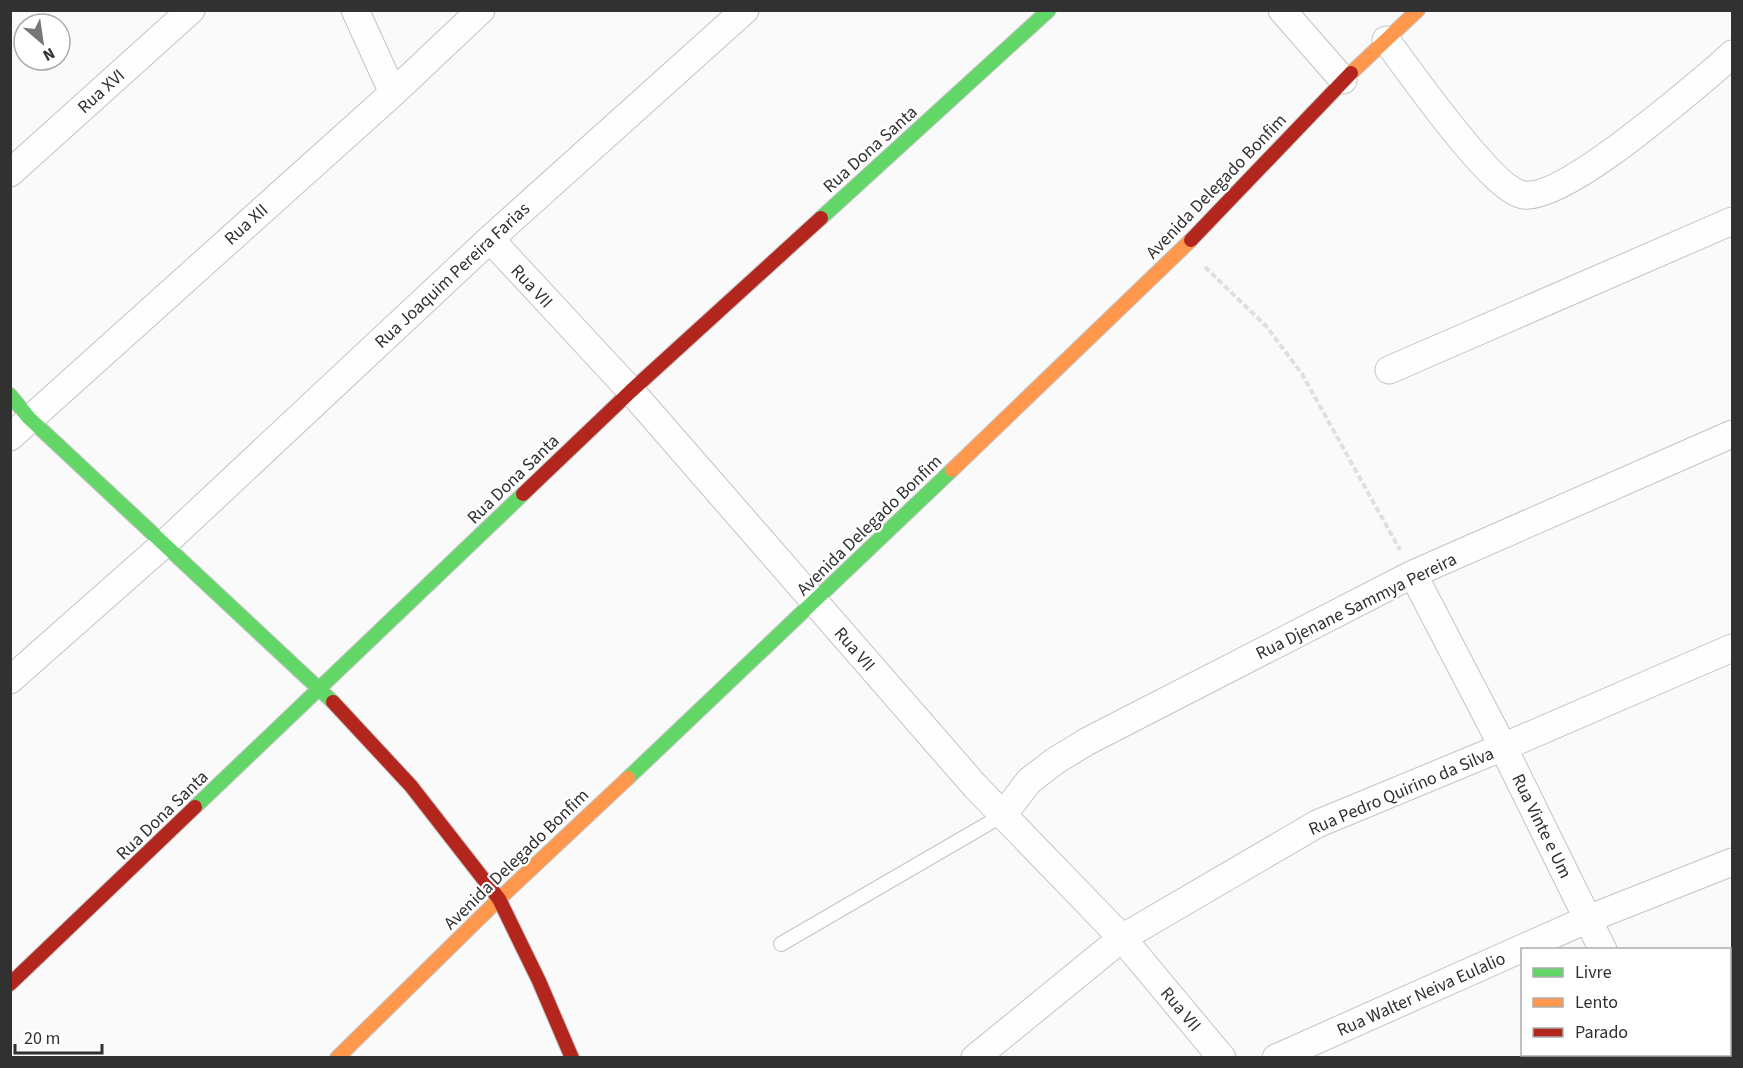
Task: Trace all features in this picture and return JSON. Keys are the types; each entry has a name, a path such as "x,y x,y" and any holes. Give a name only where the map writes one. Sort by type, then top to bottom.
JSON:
{"street":[{"name":"Rua XVI","path":"10,172 191,10"},
{"path":"355,10 393,93"},
{"name":"Rua XII","path":"20,428 393,93 481,10"},
{"name":"Rua Joaquim Pereira Farias","path":"10,681 164,544 490,239 745,10"},
{"name":"Rua Dona Santa","path":"10,984 630,392 1049,10"},
{"path":"1282,10 1343,80"},
{"name":"Avenida Delegado Bonfim","path":"337,1058 499,899 814,602 1184,247 1343,80 1418,10"},
{"path":"1386,40 1475,157 1504,186 1524,195 1541,193 1611,153 1732,54"},
{"path":"1389,370 1732,221"},
{"name":"Rua VII","path":"490,239 630,392 975,786 1122,938 1222,1058"},
{"path":"10,395 20,428 164,544 320,688 411,786 499,899 539,981 572,1058"},
{"name":"Rua Djenane Sammya Pereira","path":"1003,815 1029,781 1055,761 1086,742 1413,574 1732,434"},
{"name":"Rua Vinte e Um","path":"1413,574 1503,747 1602,948"},
{"name":"Rua Pedro Quirino da Silva","path":"975,1058 1122,938 1317,824 1732,648"},
{"name":"Rua Walter Neiva Eulalio","path":"1525,948 1732,862"},
{"name":"Rua Walter Neiva Eulalio","path":"1276,1058 1521,950"}],"lane":[{"path":"781,944 1003,815"}],"path":[{"path":"1184,247 1266,326 1302,374 1413,574"}],"traffic: fast":[{"path":"821,218 1049,10"},
{"path":"10,395 29,418 333,702"},
{"path":"628,778 952,470"},
{"path":"195,807 523,494"}],"traffic: slow":[{"path":"1351,73 1418,10"},
{"path":"952,470 1191,240"},
{"path":"337,1058 499,899 628,778"}],"traffic: jam":[{"path":"1191,240 1351,73"},
{"path":"523,494 631,391 821,218"},
{"path":"333,702 411,786 499,899 539,981 572,1058"},
{"path":"10,984 195,807"}]}
